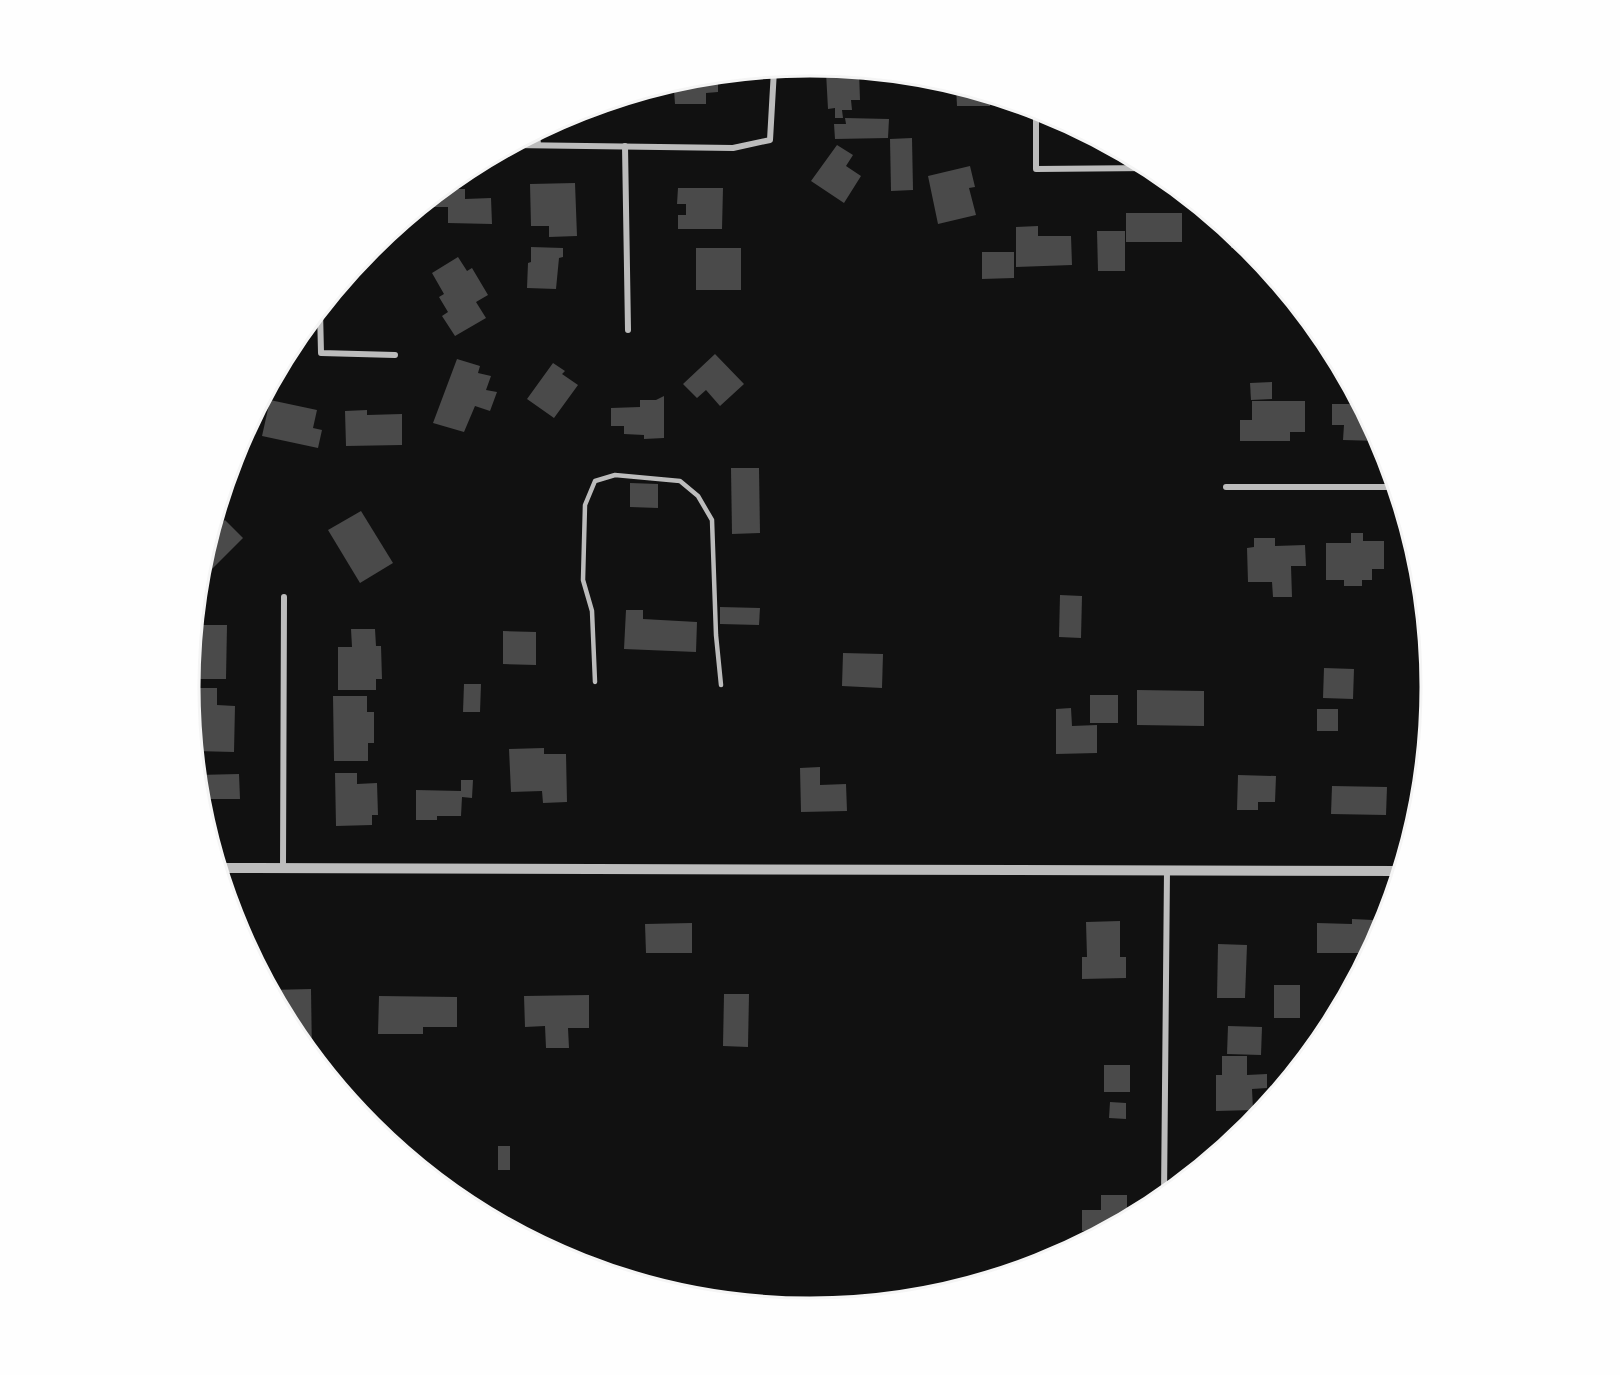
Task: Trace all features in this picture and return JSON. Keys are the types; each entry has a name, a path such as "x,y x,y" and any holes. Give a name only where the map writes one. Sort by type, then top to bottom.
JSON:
{"street":[{"path":"530,145 733,148 770,140 774,78"},
{"path":"1036,120 1036,169 1132,168"},
{"path":"625,146 628,330"},
{"path":"320,323 321,353 394,355"},
{"path":"1226,488 1387,487"},
{"path":"283,868 284,597"},
{"path":"226,868 1393,871"},
{"path":"1164,1185 1167,870"}],"lane":[{"path":"595,682 592,611 583,580 585,506 595,481 615,475 680,481 698,496 712,520 716,635 721,685"}],"building":[{"path":"826,77 859,79 860,100 851,100 852,110 842,110 843,118 835,118 835,108 828,109"},
{"path":"718,84 718,92 706,93 706,104 675,104 674,92"},
{"path":"956,94 990,104 990,106 957,106"},
{"path":"845,118 889,119 888,138 835,139 834,124 846,124"},
{"path":"912,138 913,190 891,191 890,139"},
{"path":"837,145 853,155 846,166 861,176 844,203 811,181"},
{"path":"970,166 975,187 969,188 976,215 938,224 928,176"},
{"path":"575,183 577,236 549,237 549,226 531,226 530,184"},
{"path":"678,188 723,188 722,229 678,229 678,215 686,215 686,204 677,204"},
{"path":"457,189 465,189 465,199 491,198 492,224 448,223 448,207 433,207"},
{"path":"1126,213 1182,213 1182,242 1126,242"},
{"path":"1038,226 1038,236 1071,236 1072,265 1016,267 1016,227"},
{"path":"1097,231 1125,231 1125,271 1098,271"},
{"path":"531,247 563,248 563,257 559,258 556,289 527,288"},
{"path":"696,248 741,248 741,290 696,290"},
{"path":"982,252 1014,252 1014,278 982,279"},
{"path":"458,257 467,271 472,268 488,295 476,302 486,318 455,336 442,316 448,312 439,297 444,294 432,273"},
{"path":"715,354 744,384 720,406 706,390 697,398 683,384"},
{"path":"457,359 480,366 478,373 491,376 486,390 497,392 490,411 475,406 464,432 433,423"},
{"path":"553,363 565,371 562,374 578,385 554,418 527,399"},
{"path":"1272,382 1272,399 1251,400 1250,383"},
{"path":"664,396 664,438 644,439 644,435 624,434 624,426 611,426 611,408 640,407 640,400 656,400"},
{"path":"271,400 317,410 313,428 322,430 318,448 262,436"},
{"path":"1252,401 1305,401 1305,432 1290,432 1290,441 1240,441 1240,420 1252,420"},
{"path":"1332,404 1351,404 1368,441 1343,440 1344,425 1332,425"},
{"path":"367,410 367,415 402,414 402,445 346,446 345,411"},
{"path":"731,468 759,468 760,533 732,534"},
{"path":"630,483 658,484 658,508 630,507"},
{"path":"361,511 393,563 360,583 328,530"},
{"path":"225,520 243,538 211,570 220,529"},
{"path":"1351,533 1363,533 1363,541 1384,541 1384,569 1372,569 1372,580 1362,580 1362,586 1344,586 1344,580 1326,580 1326,543 1351,543"},
{"path":"1254,538 1275,538 1275,546 1305,545 1306,566 1291,566 1292,597 1273,597 1272,582 1248,582 1247,548 1254,547"},
{"path":"1060,595 1082,596 1081,638 1059,637"},
{"path":"720,607 760,608 759,625 720,624"},
{"path":"626,610 643,610 643,619 697,622 696,652 624,649"},
{"path":"202,625 227,625 226,679 199,679"},
{"path":"351,629 375,629 376,646 381,646 382,679 376,679 376,690 338,690 338,647 352,647"},
{"path":"503,631 536,632 536,665 503,664"},
{"path":"843,653 883,654 882,688 842,686"},
{"path":"1324,668 1354,669 1353,699 1323,698"},
{"path":"464,684 481,684 480,712 463,712"},
{"path":"199,688 217,688 217,705 235,706 234,752 202,751"},
{"path":"1137,690 1204,691 1204,726 1137,725"},
{"path":"1090,695 1118,695 1118,723 1090,723"},
{"path":"333,696 367,696 367,712 374,712 374,743 368,743 368,761 334,761"},
{"path":"1071,708 1072,726 1097,725 1097,753 1056,754 1056,709"},
{"path":"1317,709 1338,709 1338,731 1317,731"},
{"path":"544,748 544,754 566,754 567,802 543,803 542,791 511,792 509,749"},
{"path":"820,767 820,785 846,784 847,811 801,812 800,768"},
{"path":"335,773 357,773 357,784 377,783 378,815 372,815 372,825 336,826"},
{"path":"239,774 240,799 210,799 205,775"},
{"path":"1238,775 1276,776 1275,802 1258,802 1258,810 1237,810"},
{"path":"461,780 473,780 472,798 462,797 461,816 437,816 437,820 416,820 416,790 461,791"},
{"path":"1332,786 1387,787 1386,815 1331,814"},
{"path":"1352,919 1373,920 1360,953 1317,953 1317,923 1352,924"},
{"path":"1120,921 1120,957 1126,957 1126,978 1082,979 1082,957 1087,957 1086,922"},
{"path":"692,923 692,953 646,953 645,924"},
{"path":"1218,944 1247,945 1245,998 1217,998"},
{"path":"1274,985 1300,985 1300,1018 1274,1018"},
{"path":"311,989 312,1041 302,1027 279,990"},
{"path":"724,994 749,994 748,1047 723,1046"},
{"path":"589,995 589,1028 568,1028 569,1048 546,1048 545,1026 525,1027 524,996"},
{"path":"379,996 457,997 457,1027 423,1027 423,1034 378,1034"},
{"path":"1228,1026 1262,1027 1261,1055 1227,1054"},
{"path":"1222,1056 1247,1056 1247,1075 1267,1074 1267,1088 1252,1089 1253,1108 1251,1110 1216,1111 1216,1075 1222,1075"},
{"path":"1104,1065 1130,1065 1130,1092 1104,1092"},
{"path":"1110,1102 1126,1103 1126,1119 1109,1118"},
{"path":"498,1146 510,1146 510,1170 498,1170"},
{"path":"1101,1195 1127,1195 1127,1210 1088,1231 1082,1231 1082,1210 1101,1210"}]}
